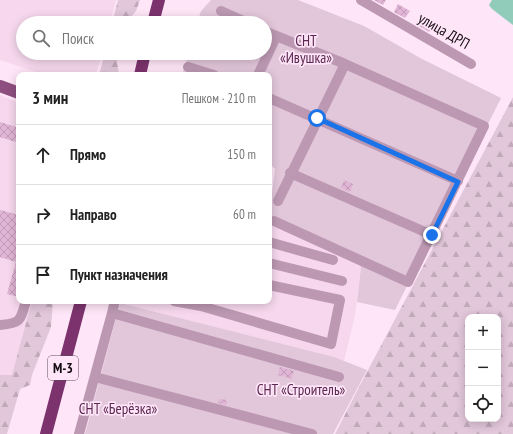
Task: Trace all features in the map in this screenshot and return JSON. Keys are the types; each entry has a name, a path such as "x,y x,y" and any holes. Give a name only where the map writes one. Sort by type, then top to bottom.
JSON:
{"highway":[{"path":"155,16 159,0"},
{"path":"141,72 143,60"},
{"name":"М-3","path":"46,434 80,304"}],"main road":[{"path":"0,86 16,92"}],"street":[{"name":"улица ДРП","path":"361,0 471,64"},
{"path":"221,11 232,16"},
{"path":"272,34 345,64 484,126 408,282 274,221"},
{"path":"272,36 275,39 272,45"},
{"path":"259,72 265,60"},
{"path":"278,201 290,173 345,64"},
{"path":"188,67 204,72"},
{"path":"272,99 458,182"},
{"path":"290,173 432,235"},
{"path":"272,243 333,260"},
{"path":"272,264 342,281"},
{"path":"202,304 331,344 340,300 272,286"},
{"path":"0,325 15,324 20,320 25,304"},
{"path":"79,434 114,304"},
{"path":"112,313 339,377"},
{"path":"95,377 312,434"}],"shaded area":[{"path":"0,0 116,0 112,16 16,16 16,60 100,60 97,72 36,72 0,60"},
{"path":"492,0 513,0 513,25 492,9 489,5"},
{"path":"0,95 16,102 16,304 33,304 0,428"},
{"path":"272,222 356,262 361,267 355,315 344,361 124,304 272,304"}],"green space":[{"path":"118,0 140,0 136,11 132,16 114,16"},
{"name":"СНТ «Ивушка»","path":"211,0 298,0 364,26 422,59 501,98 395,310 357,302 361,267 356,262 272,221 272,194 275,169 272,166 272,72 183,72 187,60 272,60 272,16 199,16 201,11"},
{"path":"103,60 117,60 119,72 100,72"},
{"path":"513,97 513,434 335,434 359,387"},
{"path":"31,304 53,304 51,327 32,375 30,385 20,389 7,434 0,434 0,375 12,375"},
{"name":"СНТ «Строитель»","path":"120,304 334,357 367,370 333,434 85,434"}],"building":[{"path":"374,0 386,0 383,5"},
{"path":"398,4 410,11 405,18 394,12"},
{"path":"423,21 433,27 429,32 419,26"},
{"path":"0,122 16,127 16,142 0,137"},
{"path":"344,180 353,184 350,192 341,188"},
{"path":"0,210 16,214 16,262 0,257"},
{"path":"16,262 16,296 7,294"},
{"path":"280,367 294,371 292,379 278,375"},
{"path":"219,399 227,400 226,405 218,403"}],"route":[{"path":"317,118 458,182 432,235"}],"park label":[{"name":"СНТ «Берёзка»","path":"118,409"}]}
